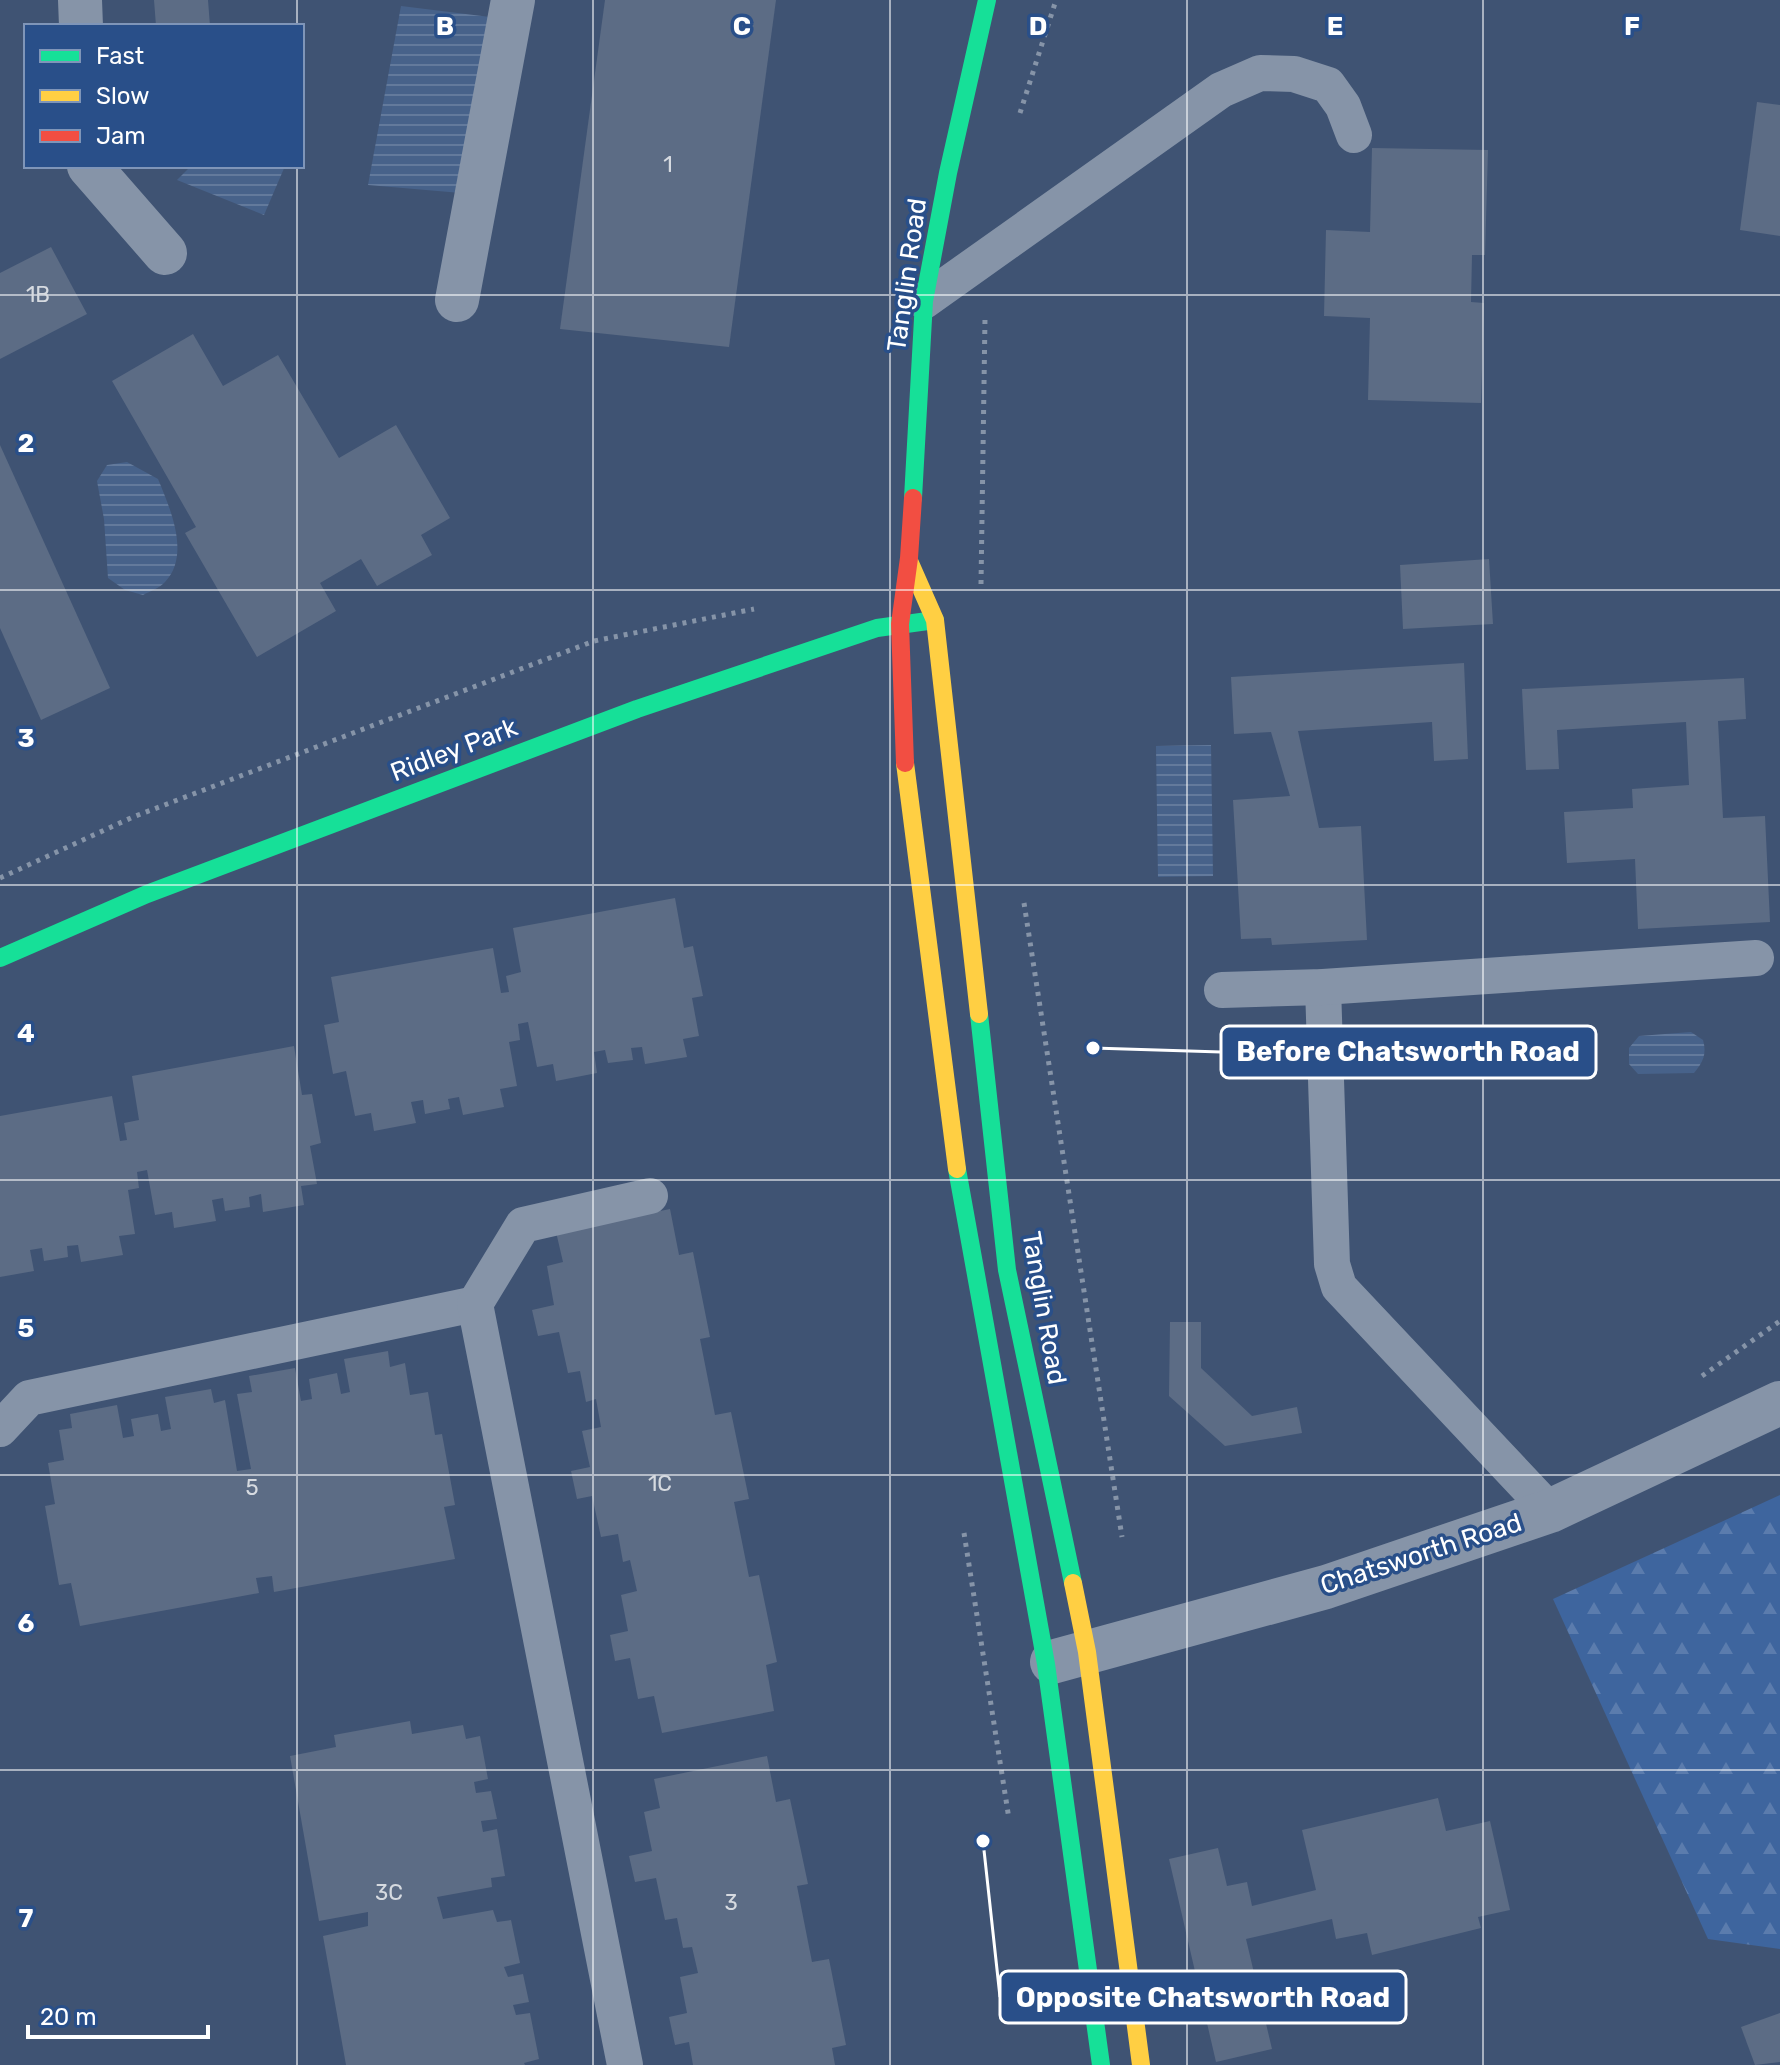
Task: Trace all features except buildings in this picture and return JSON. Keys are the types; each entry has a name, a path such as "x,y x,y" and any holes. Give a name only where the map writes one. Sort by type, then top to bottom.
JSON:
{"main road":[{"name":"Tanglin Road","path":"987,0 948,173 924,301 909,561 900,624 906,784 958,1175 1046,1664 1101,2065"},
{"name":"Tanglin Road","path":"909,561 935,620 1007,1270 1087,1652 1141,2065"},
{"name":"Ridley Park","path":"0,958 162,888 637,709 877,628 935,620"}],"street":[{"path":"80,0 81,24"},
{"path":"457,300 513,0"},
{"path":"91,168 165,253"},
{"name":"Chatsworth Road","path":"1046,1664 1326,1587 1550,1511 1780,1403"}],"lane":[{"path":"924,301 1221,90 1260,73 1294,74 1328,85 1343,106 1354,135"},
{"path":"1222,990 1323,987 1756,958"},
{"path":"1323,987 1332,1264 1339,1287 1550,1511"},
{"path":"625,2065 475,1304 523,1225 650,1196"},
{"path":"0,1429 29,1398 475,1304"}],"path":[{"path":"1019,118 1056,0"},
{"path":"981,584 986,257"},
{"path":"0,878 133,817 594,641 762,607"},
{"path":"1024,899 1123,1545"},
{"path":"1694,1383 1780,1321"}],"green space":[{"path":"1780,1495 1780,1949 1708,1939 1553,1599"}],"shaded area":[{"path":"401,6 490,17 461,193 368,185"},
{"path":"189,168 284,168 264,215 177,180"},
{"path":"127,462 158,479 176,531 177,559 173,571 158,588 143,595 125,590 108,578 104,519 97,481 107,465"},
{"path":"1211,745 1213,876 1158,877 1156,746"},
{"path":"1691,1032 1703,1040 1705,1050 1694,1073 1638,1074 1629,1064 1629,1048 1639,1036"}],"traffic: fast":[{"path":"913,498 924,301 948,173 987,0"},
{"path":"0,958 147,894 637,709 877,628 935,620"},
{"path":"979,1014 1007,1270 1073,1583"},
{"path":"957,1169 1046,1664 1101,2065"}],"traffic: slow":[{"path":"909,561 935,620 979,1014"},
{"path":"905,763 957,1169"},
{"path":"1073,1583 1087,1652 1141,2065"}],"traffic: jam":[{"path":"905,763 900,624 913,498"}],"place":[{"name":"Before Chatsworth Road","path":"1093,1048"},
{"name":"Opposite Chatsworth Road","path":"983,1841"}]}
